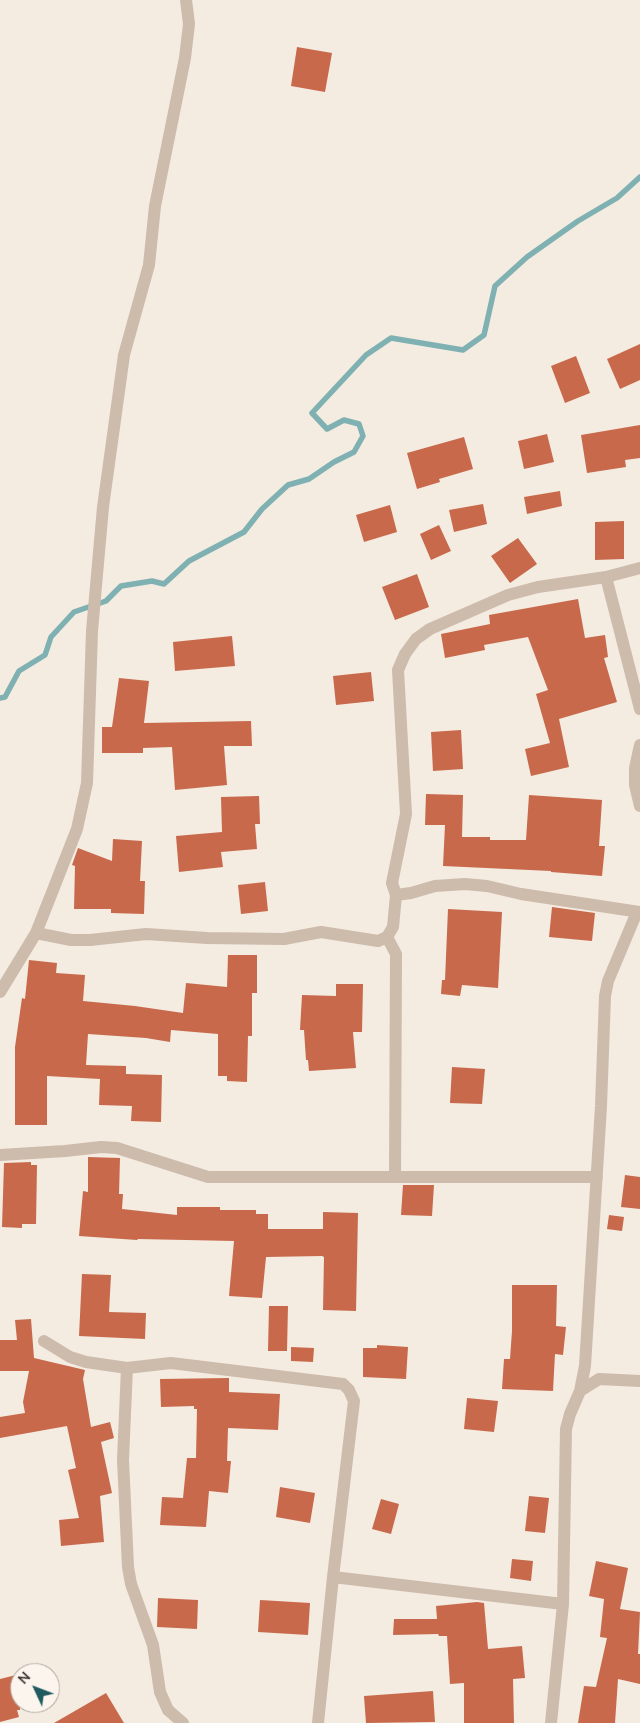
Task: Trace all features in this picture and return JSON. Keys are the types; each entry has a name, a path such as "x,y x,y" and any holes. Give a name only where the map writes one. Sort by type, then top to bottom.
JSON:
{"street":[{"path":"0,992 36,933 76,829 87,783 92,631 103,507 124,355 149,265 156,198 185,58 188,24 186,0"},
{"path":"36,933 71,940 90,940 146,934 206,938 284,939 320,932 378,941 387,937 393,927 396,895 392,883 406,814 398,678 398,670 405,654 416,639 430,629 508,595 538,587 606,577 640,568"},
{"path":"606,577 640,709"},
{"path":"640,745 635,768 635,785 640,806"},
{"path":"396,895 435,886 465,884 488,886 521,894 638,912 608,981 605,996 597,1177 585,1366 580,1391 566,1429 563,1604 551,1723"},
{"path":"387,937 396,954 395,1177"},
{"path":"0,1155 101,1147 117,1148 208,1176 597,1177"},
{"path":"44,1341 70,1357 86,1362 126,1368 171,1363 343,1384 349,1390 354,1402 318,1723"},
{"path":"585,1366 600,1379"},
{"path":"126,1368 123,1460 128,1567 131,1584 153,1645 160,1692 168,1710 183,1723"},
{"path":"580,1391 600,1379 640,1381"},
{"path":"333,1577 563,1604"}],"building":[{"path":"297,47 332,53 325,92 291,86"},
{"path":"640,344 640,380 620,389 607,359"},
{"path":"576,356 590,393 565,403 551,366"},
{"path":"640,425 640,458 625,460 626,467 587,473 581,435"},
{"path":"547,434 554,462 524,469 518,441"},
{"path":"464,437 473,469 439,479 440,482 417,489 407,453"},
{"path":"560,491 562,506 527,514 524,497"},
{"path":"483,504 487,524 454,532 449,510"},
{"path":"390,505 397,532 364,542 356,515"},
{"path":"624,521 624,559 595,560 595,522"},
{"path":"439,525 451,551 431,560 420,534"},
{"path":"518,538 537,564 510,583 491,556"},
{"path":"417,574 429,607 395,620 382,587"},
{"path":"578,599 585,638 605,635 608,657 604,658 617,702 559,719 569,767 531,776 525,749 550,743 536,694 548,690 528,637 484,645 485,650 445,658 441,634 490,624 489,615"},
{"path":"232,636 235,666 175,671 173,642"},
{"path":"371,672 374,701 336,705 333,676"},
{"path":"119,678 149,681 144,723 251,721 252,746 224,746 227,785 175,790 172,747 143,748 143,753 102,753 102,727 112,727"},
{"path":"461,730 463,769 433,771 431,732"},
{"path":"426,794 463,795 462,837 490,837 490,840 526,840 529,795 602,800 599,846 605,846 602,876 551,871 443,866 445,825 425,825"},
{"path":"259,796 260,824 255,824 257,849 221,852 223,867 179,872 176,836 222,832 221,797"},
{"path":"113,839 142,841 140,881 145,881 144,914 111,913 111,909 74,909 75,866 72,865 78,848 112,861"},
{"path":"265,882 268,911 241,914 238,885"},
{"path":"552,907 595,913 592,941 549,937"},
{"path":"448,909 502,912 498,988 462,985 460,996 441,994 442,980 445,980"},
{"path":"228,955 257,955 257,993 252,993 252,1036 248,1036 247,1082 227,1081 227,1076 218,1076 218,1034 171,1030 170,1042 146,1038 88,1034 86,1065 126,1066 126,1074 162,1075 161,1122 131,1121 132,1106 99,1105 100,1079 47,1076 47,1125 15,1125 15,1047 22,998 25,999 29,960 57,963 56,973 85,975 83,1001 183,1013 186,983 227,987"},
{"path":"336,984 363,984 362,1032 353,1032 356,1068 309,1071 308,1060 306,1060 304,1030 300,1030 302,995 336,996"},
{"path":"452,1067 485,1069 482,1104 450,1103"},
{"path":"88,1157 120,1158 119,1194 123,1194 122,1209 177,1215 177,1207 220,1207 220,1210 256,1210 256,1214 268,1214 268,1229 323,1229 323,1212 358,1213 356,1311 323,1310 324,1257 322,1256 266,1257 262,1298 229,1296 234,1241 137,1240 79,1236 83,1191 88,1192"},
{"path":"31,1162 31,1165 37,1165 36,1224 22,1224 22,1228 2,1227 4,1163"},
{"path":"625,1175 640,1177 640,1209 621,1207"},
{"path":"403,1185 434,1185 432,1216 401,1215"},
{"path":"609,1215 624,1217 622,1231 607,1229"},
{"path":"82,1274 111,1275 109,1312 146,1313 145,1339 79,1336"},
{"path":"512,1285 557,1285 556,1326 566,1327 563,1355 555,1354 553,1391 502,1389 504,1359 510,1359"},
{"path":"269,1306 288,1306 287,1351 268,1351"},
{"path":"31,1319 34,1358 85,1370 83,1379 91,1427 110,1422 114,1438 101,1442 112,1493 100,1496 104,1542 61,1546 59,1520 79,1518 68,1470 76,1468 67,1426 0,1438 0,1417 25,1413 23,1402 29,1371 0,1371 0,1340 17,1340 15,1320"},
{"path":"377,1345 408,1347 406,1379 363,1377 363,1348 377,1348"},
{"path":"291,1347 314,1348 313,1362 291,1361"},
{"path":"229,1378 229,1392 280,1394 278,1430 228,1428 227,1461 231,1461 228,1493 209,1491 206,1527 160,1525 162,1497 183,1498 187,1458 196,1458 197,1409 194,1409 194,1406 161,1407 160,1379"},
{"path":"467,1398 498,1401 494,1432 464,1429"},
{"path":"280,1487 315,1493 310,1523 276,1517"},
{"path":"529,1496 549,1498 545,1533 525,1531"},
{"path":"381,1499 399,1504 391,1534 372,1529"},
{"path":"512,1559 533,1561 531,1581 510,1578"},
{"path":"596,1561 628,1568 620,1609 640,1612 638,1654 640,1654 640,1684 618,1679 615,1723 578,1723 584,1686 596,1687 607,1638 600,1637 604,1599 589,1596"},
{"path":"158,1598 198,1600 197,1629 157,1627"},
{"path":"260,1600 310,1603 308,1635 258,1632"},
{"path":"484,1603 488,1649 522,1646 525,1678 513,1679 514,1723 464,1723 464,1683 450,1684 447,1636 439,1636 438,1634 393,1635 394,1619 437,1619 436,1606"},
{"path":"10,1676 10,1713 18,1713 19,1717 0,1722 0,1679"},
{"path":"433,1691 435,1722 366,1723 364,1696"},
{"path":"106,1693 124,1723 54,1723"}],"waterway":[{"path":"0,698 5,697 19,671 45,655 51,637 74,612 106,601 121,586 152,581 164,584 189,561 244,532 262,509 288,485 309,479 334,462 354,452 363,436 359,424 344,420 327,429 312,413 366,355 391,338 463,350 484,335 495,286 527,257 578,221 617,198 640,177"}]}
